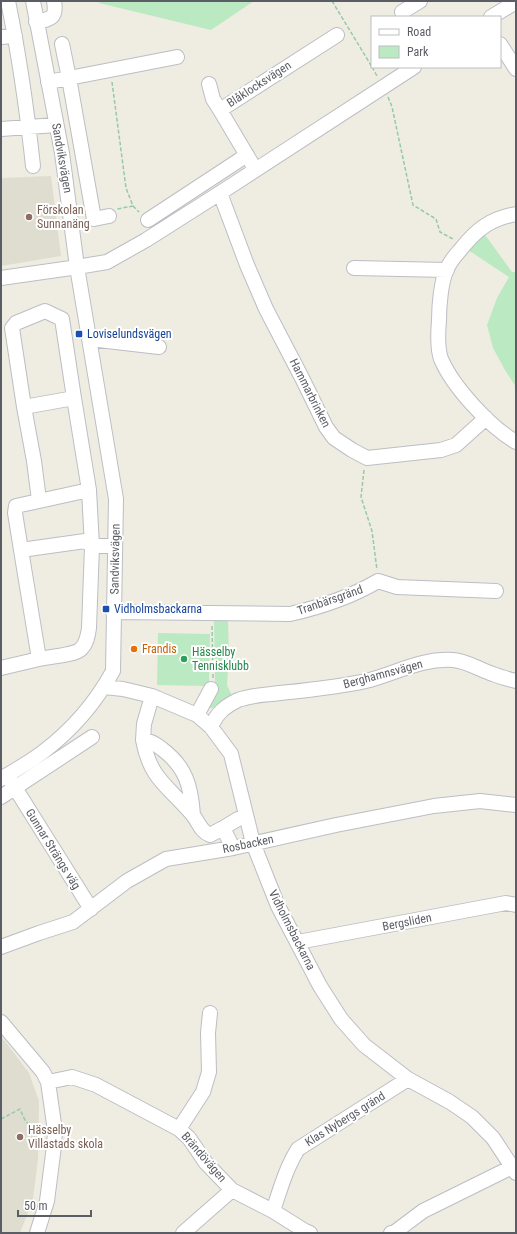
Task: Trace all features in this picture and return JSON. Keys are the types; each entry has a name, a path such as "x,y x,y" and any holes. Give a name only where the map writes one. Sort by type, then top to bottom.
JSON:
{"street":[{"path":"8,1 8,36 29,127 33,166"},
{"name":"Sandviksvägen","path":"4,777 43,752 76,723 104,687 113,670 116,499 77,267 66,181 33,1"},
{"path":"36,22 49,19 54,14 54,1"},
{"path":"402,12 420,1"},
{"path":"493,16 516,2"},
{"name":"Blåklocksvägen","path":"255,169 220,110 337,35"},
{"path":"62,44 94,219 109,216"},
{"path":"501,46 516,70"},
{"path":"48,82 177,57"},
{"path":"1,278 107,262 146,240 412,68"},
{"path":"209,84 213,99 220,110"},
{"path":"1,129 56,125"},
{"path":"148,220 247,155"},
{"name":"Hammarbrinken","path":"220,193 246,265 266,309 326,427 334,438 367,458 441,450 456,445 486,418"},
{"path":"516,214 503,216 476,231 453,259 447,270 440,304 438,326 440,357 448,374 486,418 503,434 516,442"},
{"path":"354,268 447,270"},
{"path":"1,668 77,652 82,648 86,641 89,628 92,546 89,490 62,319 44,311 16,323 12,328 40,500"},
{"path":"90,339 159,347"},
{"path":"24,407 74,398"},
{"path":"39,659 15,513 16,506 89,490"},
{"path":"21,550 85,541 92,546 115,546"},
{"name":"Tranbärsgränd","path":"113,612 290,614 311,609 359,593 378,582 397,587 496,591"},
{"name":"Berghamnsvägen","path":"211,727 216,716 223,709 239,700 253,696 336,687 371,680 436,660 454,660 470,664 492,674 516,681"},
{"name":"Vidholmsbackarna","path":"104,687 123,689 152,696 206,697 211,727 231,754 253,843 278,906 320,986 341,1019 364,1045 408,1079 450,1102 472,1117 494,1138 515,1168"},
{"path":"152,696 144,724 143,740 145,752 151,767 159,780 193,815 204,832 210,835 238,819"},
{"path":"1,797 92,737"},
{"path":"143,740 156,745 170,755 184,772 190,788 193,815"},
{"name":"Gunnar Strängs väg","path":"4,777 15,788 91,909"},
{"name":"Rosbacken","path":"1,947 74,922 127,881 166,859 233,848 434,806 480,801 516,805"},
{"path":"223,828 233,848"},
{"name":"Bergsliden","path":"298,942 506,903 516,905"},
{"path":"179,1129 203,1092 208,1072 208,1033 210,1013"},
{"path":"1,1022 43,1072 48,1082 55,1131 54,1146 47,1201 37,1233"},
{"name":"Brändövägen","path":"48,1082 72,1077 96,1085 179,1129 189,1138 206,1164 232,1190 273,1211 310,1233"},
{"name":"Klas Nybergs gränd","path":"273,1211 292,1158 298,1149 408,1079"},
{"path":"394,1233 423,1211 515,1168"},
{"path":"184,1233 232,1190"}],"path":[{"path":"332,1 371,65"},
{"path":"109,216 110,210 133,206 126,188 110,70"},
{"path":"384,87 392,107 413,205 436,219 440,232 464,246"},
{"path":"365,456 360,497 372,531 378,582"},
{"path":"206,697 212,614"},
{"path":"1,1119 20,1109 27,1124 34,1129 45,1131"}],"shaded area":[{"name":"Förskolan Sunnanäng","path":"51,176 61,256 1,266 1,178"},
{"name":"Hässelby Villastads skola","path":"1,1036 29,1073 39,1101 38,1159 33,1199 20,1233 1,1233"}],"green space":[{"path":"99,1 254,1 211,30 99,3"},
{"path":"483,232 512,272 516,272 516,387 493,348 487,325 497,298 509,277 468,250"},
{"path":"214,619 228,620 229,655 227,685 233,698 219,706 208,708 204,707 213,690 215,682"},
{"name":"Hässelby Tennisklubb","path":"158,633 210,634 209,686 157,685"}],"place":[{"name":"Förskolan Sunnanäng","path":"29,217"},
{"name":"Loviselundsvägen","path":"79,334"},
{"name":"Vidholmsbackarna","path":"106,609"},
{"name":"Frandis","path":"134,649"},
{"name":"Hässelby Tennisklubb","path":"184,659"},
{"name":"Hässelby Villastads skola","path":"20,1137"}]}
